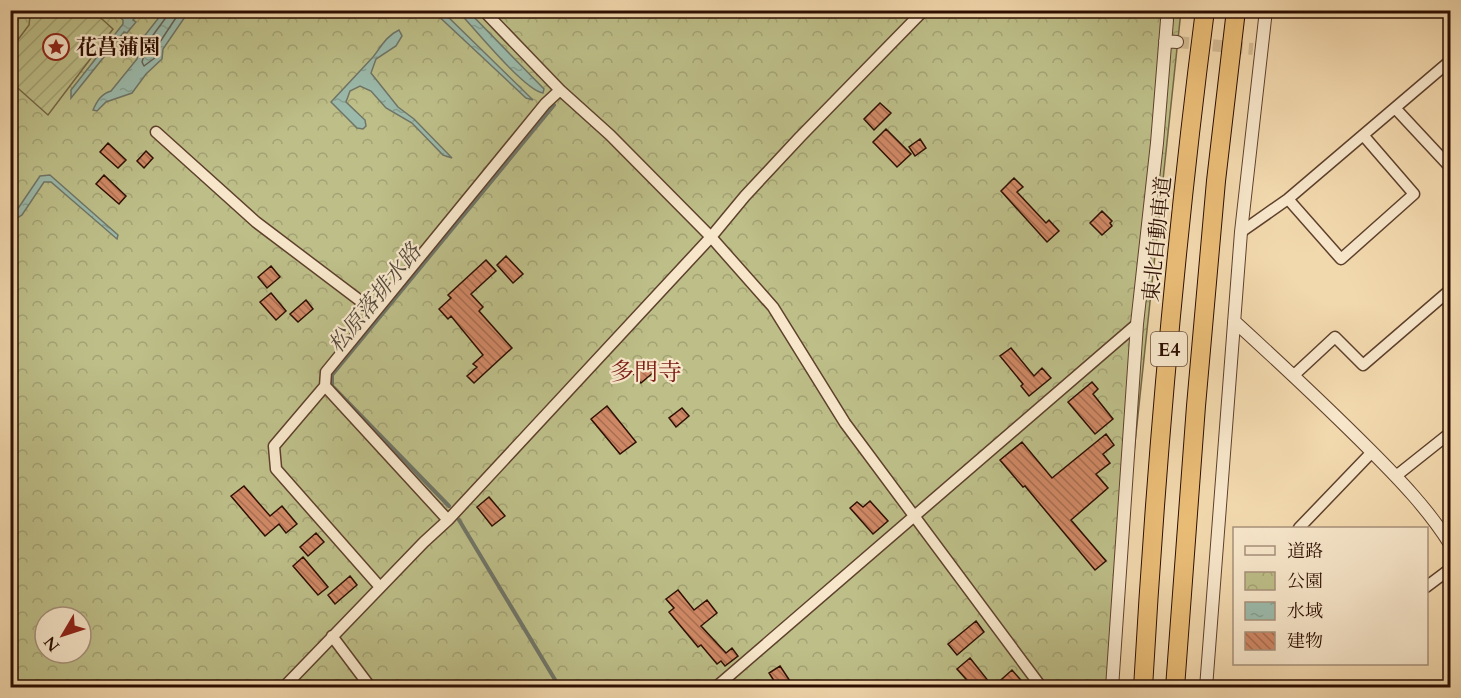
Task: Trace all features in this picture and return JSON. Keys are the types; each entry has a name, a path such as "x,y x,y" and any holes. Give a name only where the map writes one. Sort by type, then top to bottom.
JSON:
{"highway":[{"name":"東北自動車道","path":"1143,687 1164,402 1195,83 1205,10"},
{"name":"E4","path":"1175,687 1215,193 1236,10"}],"street":[{"path":"483,10 560,90 610,135 711,237 773,307 845,423 1042,687"},
{"path":"283,687 380,586 448,520 711,237 776,162 924,10"},
{"path":"1206,687 1257,49 1266,10"},
{"path":"1112,687 1137,324 1171,41 1168,15"},
{"path":"1241,232 1287,199 1450,61"},
{"path":"380,586 276,469 274,446 325,386 326,372 545,104 560,90"},
{"path":"1395,108 1450,167"},
{"path":"156,132 256,222 375,312"},
{"path":"1287,199 1341,259 1414,194 1363,135"},
{"path":"1293,376 1335,337 1363,365 1450,290"},
{"path":"1234,321 1396,476 1439,526 1450,544"},
{"path":"715,687 1137,324"},
{"path":"325,386 448,520"},
{"path":"1396,476 1450,433"},
{"path":"1300,527 1372,452"},
{"path":"1428,586 1450,569"},
{"path":"333,636 371,687"}],"green space":[{"path":"10,11 1181,11 1109,687 11,687"},
{"path":"35,11 93,11 113,29 48,115 11,82 11,49 29,25 30,16"}],"water":[{"path":"113,11 124,11 129,16 134,11 141,11 133,20 136,22 127,33 124,32 71,98 71,90 123,24 123,20"},
{"path":"164,11 189,11 163,49 162,59 146,74 132,93 106,102 97,111 93,110 100,98 111,91 137,59 142,39"},
{"path":"433,11 442,11 533,100 526,98"},
{"path":"458,11 468,11 544,89 543,93 524,82"},
{"path":"399,30 402,36 396,46 376,59 371,73 398,107 414,119 452,158 443,155 412,123 386,108 371,91 360,86 350,91 346,102 365,120 366,126 363,129 357,128 331,102 387,39"},
{"path":"50,175 118,235 117,239 51,182 44,182 22,215 11,222 11,215 17,210 40,176"}],"building":[{"path":"880,103 891,113 874,130 864,119"},
{"path":"886,129 911,154 897,167 873,142"},
{"path":"920,139 926,148 915,156 909,147"},
{"path":"108,143 126,160 118,168 100,152"},
{"path":"146,151 153,158 144,168 137,161"},
{"path":"104,175 126,196 119,204 96,184"},
{"path":"1014,178 1023,187 1017,192 1046,223 1049,220 1059,231 1047,242 1001,191"},
{"path":"1102,211 1112,221 1110,223 1112,226 1102,235 1090,223"},
{"path":"506,256 523,274 513,283 497,265"},
{"path":"486,260 496,271 471,294 483,307 479,311 512,348 474,383 467,376 477,367 473,364 483,355 451,316 448,319 439,309 451,298 448,295"},
{"path":"271,266 280,277 267,288 258,277"},
{"path":"271,293 286,311 276,320 260,302"},
{"path":"306,300 313,309 298,322 290,314"},
{"path":"1011,348 1034,376 1042,368 1051,378 1029,396 1021,386 1023,384 1000,356"},
{"path":"645,362 654,372 641,383 632,372"},
{"path":"1092,382 1098,389 1093,394 1113,419 1095,434 1068,402"},
{"path":"607,406 636,442 620,454 591,419"},
{"path":"682,408 689,416 676,427 669,418"},
{"path":"1106,434 1114,445 1103,454 1110,463 1096,474 1108,488 1071,520 1106,561 1095,570 1025,486 1023,487 1000,460 1022,442 1052,478"},
{"path":"244,486 270,516 282,506 297,524 286,533 279,524 265,536 231,496"},
{"path":"489,497 505,516 492,526 477,507"},
{"path":"870,501 888,521 873,534 850,508 857,502 863,507"},
{"path":"316,533 324,542 308,556 300,547"},
{"path":"303,557 328,587 318,595 293,566"},
{"path":"350,576 357,585 335,604 328,595"},
{"path":"678,590 694,610 707,600 717,613 701,626 726,653 732,648 738,656 725,666 721,661 717,664 701,645 698,647 669,612 674,608 666,599"},
{"path":"976,621 984,632 957,655 948,644"},
{"path":"970,658 993,687 973,687 957,669"},
{"path":"780,666 794,687 778,687 769,673"},
{"path":"1012,670 1027,687 993,687"}],"waterway":[{"name":"松原落排水路","path":"449,506 332,386 332,375 554,105"},
{"name":"松原落排水路","path":"459,520 560,688"}],"tunnel":[{"path":"1177,42 1253,49"}],"place":[{"name":"花菖蒲園","path":"56,47"}],"district":[{"name":"多門寺","path":"646,372"}]}
